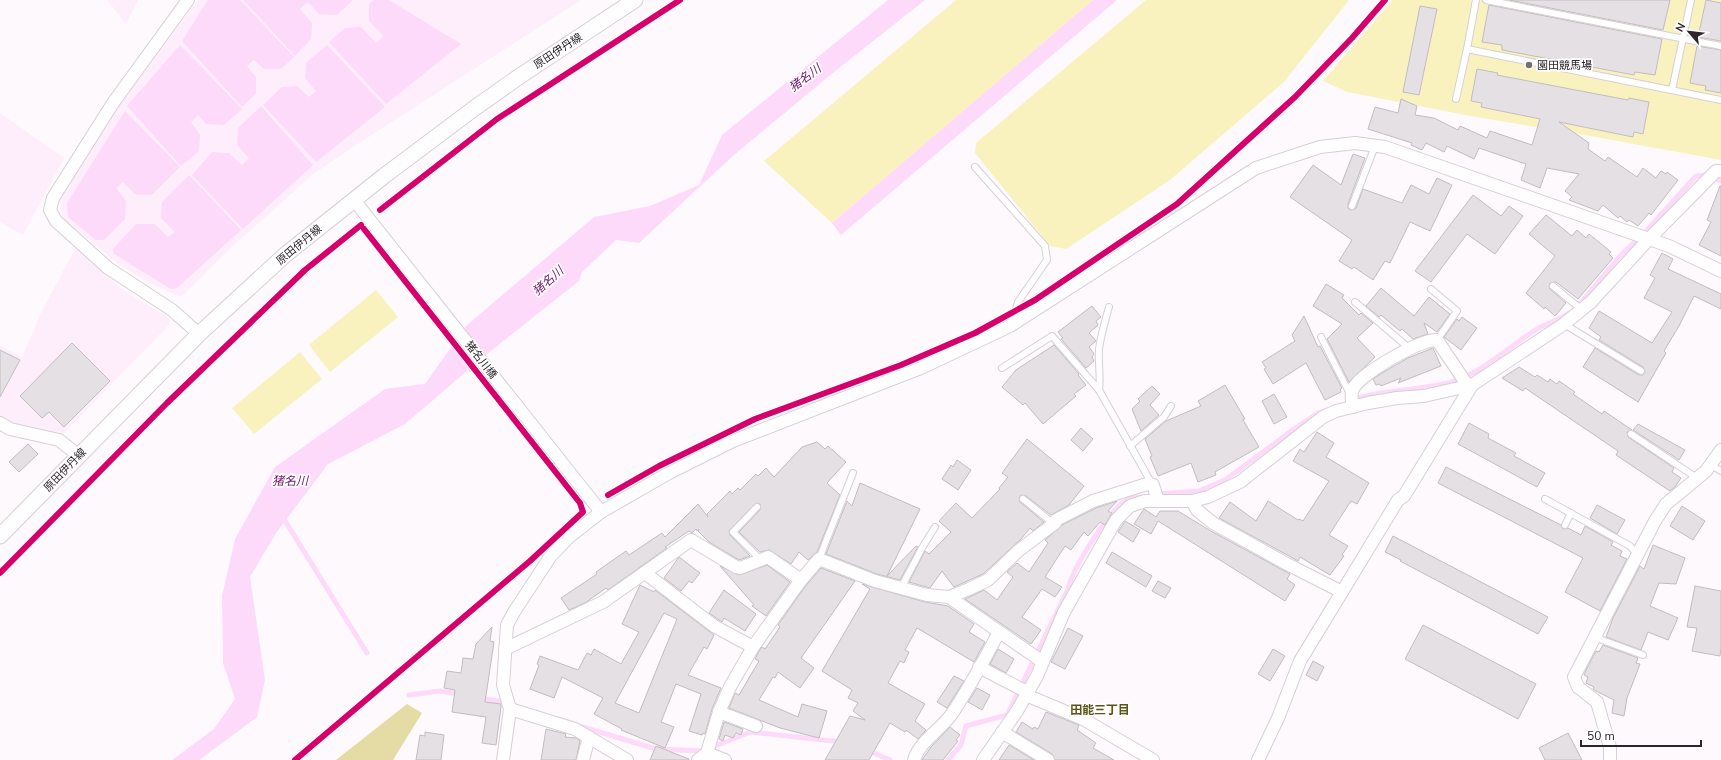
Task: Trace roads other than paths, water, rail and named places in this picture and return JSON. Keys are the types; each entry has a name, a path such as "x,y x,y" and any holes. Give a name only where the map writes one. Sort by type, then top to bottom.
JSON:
{"street":[{"path":"188,0 113,102 54,198 50,210 56,221 108,268 172,310 199,334"},
{"name":"原田伊丹線","path":"0,536 199,334 285,255 424,145 501,89 635,0"},
{"path":"503,760 510,709 503,685 507,625 550,557 569,537 601,512 669,473 733,441 922,368 1010,326 1256,168 1320,147 1355,143 1385,147 1668,246 1721,271"},
{"path":"983,760 1026,694 1043,662 1064,612 1116,520 1130,506 1145,501 1192,501 1208,497 1240,482 1323,417 1352,401 1424,396 1470,385 1564,324 1582,310 1716,171 1721,171"},
{"name":"猪名川橋","path":"354,200 601,512"},
{"path":"1352,401 1353,388 1364,377 1387,361 1410,348 1432,340 1437,340 1470,385"},
{"path":"1258,760 1278,718 1300,661 1398,500 1404,496 1470,385"},
{"path":"0,423 10,429 59,440 79,456"},
{"path":"1610,760 1610,747 1597,702 1578,687 1574,677 1580,661 1596,636 1655,521 1666,504 1697,478 1716,468 1721,450"},
{"path":"725,760 702,756 730,687 753,647 801,580 819,559 875,581 927,596 949,597 988,580 1018,552 1054,524 1056,520 1093,501 1147,484 1153,485 1158,501"},
{"path":"1192,501 1197,510 1212,523 1342,592"},
{"path":"505,649 603,602 691,540 740,568 768,557 801,580"},
{"path":"645,573 714,626 753,647"},
{"path":"949,597 1043,662"},
{"path":"914,760 919,748 949,717 999,632"},
{"path":"979,667 1026,694 1083,719 1153,760"},
{"path":"510,709 575,728 627,760"},
{"path":"719,712 756,726"},
{"path":"1002,732 1048,760"},
{"path":"583,760 589,737"}],"lane":[{"path":"1456,99 1476,0"},
{"path":"1486,0 1721,46"},
{"path":"1672,90 1691,0"},
{"path":"1467,49 1721,100"},
{"path":"1352,206 1375,146"},
{"path":"975,167 1046,246 1047,260 1018,302 1010,326"},
{"path":"1552,286 1582,310"},
{"path":"1431,289 1457,311 1437,340"},
{"path":"1355,302 1410,348"},
{"path":"1099,390 1101,378 1099,350 1109,307"},
{"path":"1564,324 1640,371"},
{"path":"1002,368 1052,336 1099,390 1153,485"},
{"path":"1321,337 1352,401"},
{"path":"1130,446 1164,417 1171,406"},
{"path":"1631,434 1697,478"},
{"path":"819,559 853,473"},
{"path":"1023,499 1054,524"},
{"path":"1545,499 1630,546 1638,555"},
{"path":"757,507 733,532 760,560"},
{"path":"1565,525 1571,514"},
{"path":"901,588 935,527"},
{"path":"1596,636 1602,640 1643,655"}],"water":[{"path":"208,0 240,0 294,57 281,69 264,69 254,60 247,66 256,77 256,93 242,107 182,41"},
{"path":"243,0 353,0 337,15 319,14 308,2 300,9 312,23 311,39 295,56"},
{"path":"374,0 389,0 461,44 386,104 329,42 345,28 361,27 376,43 384,36 369,21 369,4"},
{"name":"猪名川","path":"888,0 925,0 834,72 734,155 639,243 616,240 582,272 579,281 487,354 405,424 328,464 276,533 250,577 265,680 257,717 199,760 172,760 214,729 235,699 223,663 222,596 235,539 275,467 385,389 425,384 466,326 594,217 650,206 699,185 722,135"},
{"path":"1093,0 1117,0 841,235 832,223"},
{"path":"180,45 242,109 224,125 206,124 198,115 191,122 200,135 199,151 181,166 127,106"},
{"path":"327,45 385,107 316,162 263,105 282,87 297,86 309,97 316,91 305,78 306,63"},
{"path":"261,106 313,165 243,229 192,175 212,152 229,153 242,165 249,158 237,145 238,128"},
{"path":"125,111 180,167 152,195 135,194 123,182 116,188 126,201 125,219 104,240 96,240 68,217 67,203"},
{"path":"189,175 241,230 177,288 171,289 114,254 113,249 136,224 155,224 168,237 175,232 161,218 162,202"}],"waterway":[{"path":"1580,304 1619,257 1647,230 1696,176 1706,175 1721,181"},
{"path":"1353,400 1364,396 1436,386 1460,379 1483,367 1537,329 1569,313"},
{"path":"1155,494 1199,491 1225,480 1294,429 1318,413 1326,410"},
{"path":"948,760 961,745 966,726 1007,715 1084,553 1112,513 1121,504 1129,499 1141,497"},
{"path":"282,516 367,653"},
{"path":"409,695 440,691 460,694"},
{"path":"479,698 504,702"},
{"path":"576,725 656,749 703,751 750,732 842,742"},
{"path":"867,750 890,760"}],"place":[{"name":"園田競馬場","path":"1529,65"}],"district":[{"name":"田能三丁目","path":"1100,710"}]}
